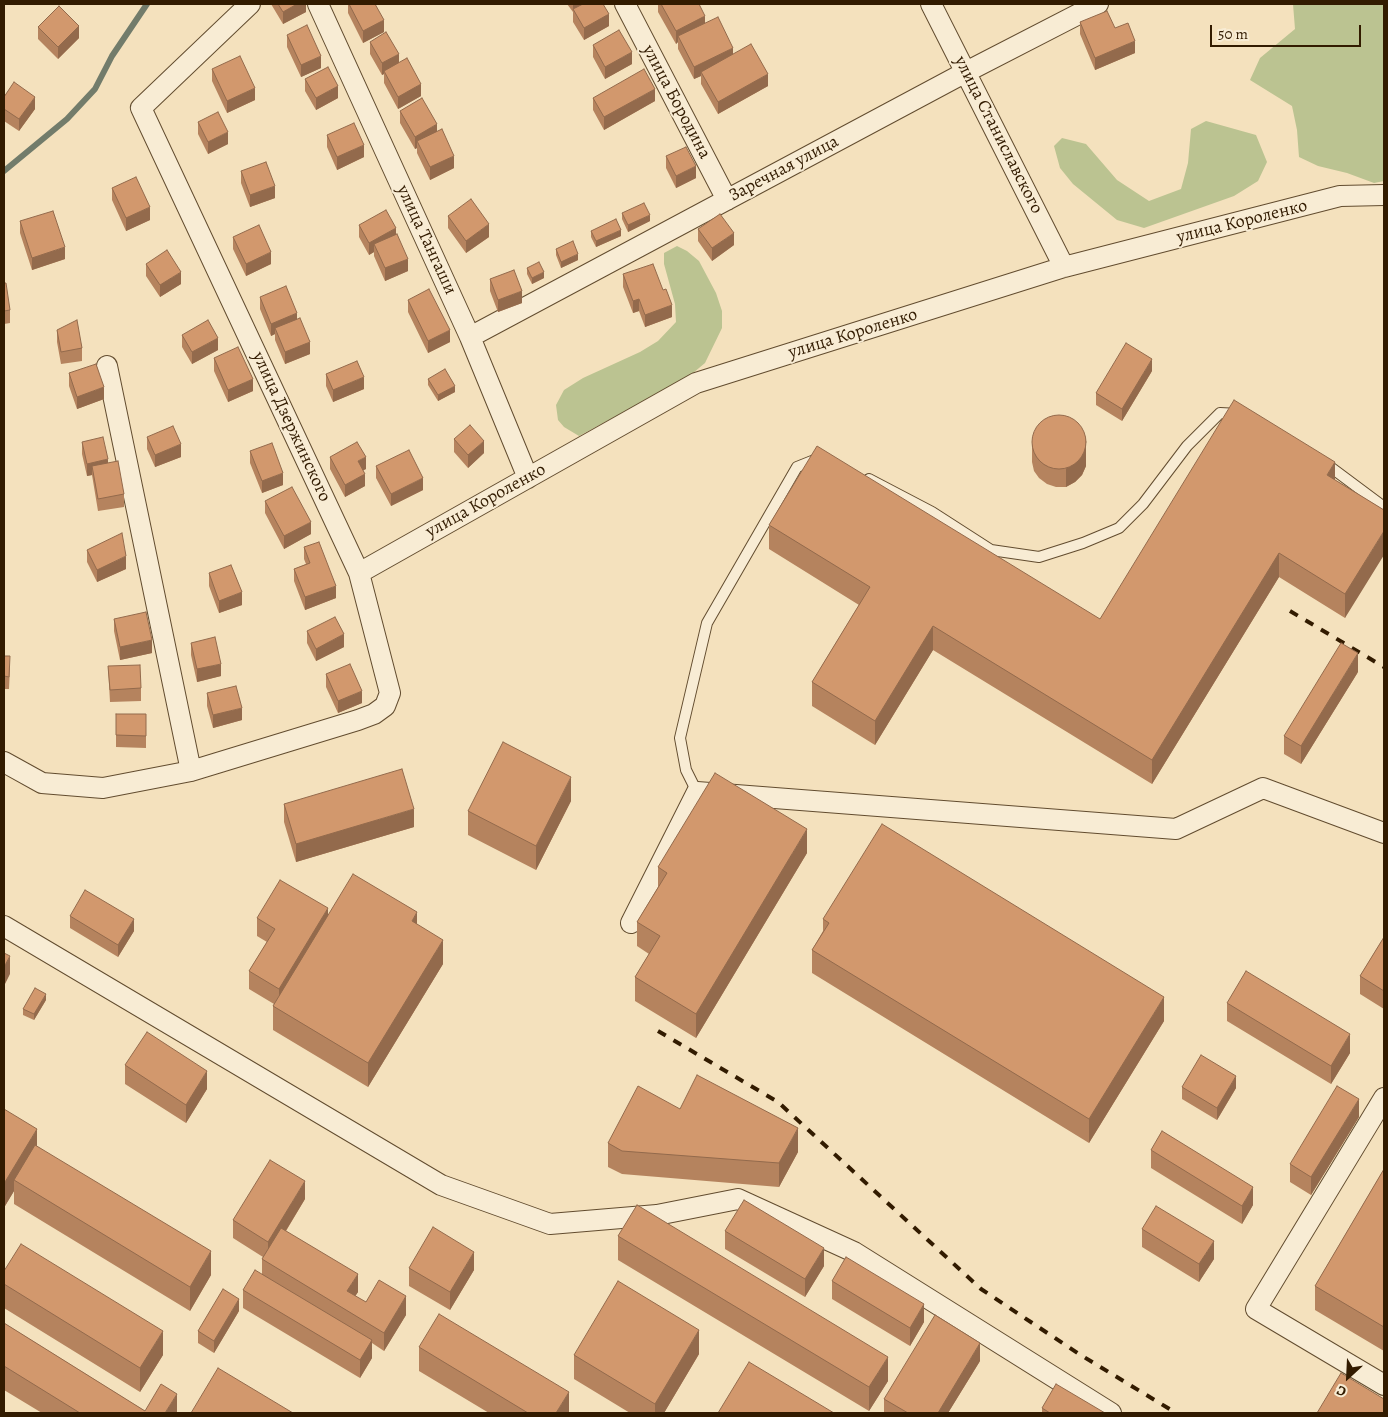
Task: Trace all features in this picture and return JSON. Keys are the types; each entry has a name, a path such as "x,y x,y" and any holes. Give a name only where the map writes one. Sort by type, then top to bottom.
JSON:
{"street":[{"name":"улица Дзержинского","path":"4,762 42,783 103,788 191,771 358,720 374,714 386,706 390,692 359,573 140,108 250,4"},
{"name":"улица Тангаши","path":"318,4 470,336 528,478"},
{"name":"улица Бородина","path":"625,4 728,200"},
{"name":"улица Станиславского","path":"931,4 1064,267"},
{"name":"Заречная улица","path":"470,336 966,72 1098,4"},
{"name":"улица Короленко","path":"359,573 696,383 1064,267 1340,196 1384,195"},
{"path":"107,366 191,771"},
{"path":"631,923 697,792 1176,829 1263,788 1384,834"},
{"path":"4,926 441,1185 550,1224 658,1215 738,1199 854,1252 1111,1413"},
{"path":"1384,1098 1256,1309 1384,1385"}],"lane":[{"path":"863,475 932,512 991,550 1038,557 1083,543 1119,528 1143,504 1186,446 1220,413 1248,414"},
{"path":"1314,455 1384,507"},
{"path":"697,792 686,770 680,738 707,623 797,468 821,458 829,460"}],"green space":[{"path":"1293,4 1384,4 1384,181 1374,183 1347,173 1318,166 1299,157 1297,130 1292,106 1250,80 1260,58 1295,29"},
{"path":"1206,121 1256,135 1267,162 1258,181 1234,196 1144,228 1117,220 1073,184 1060,168 1054,146 1062,138 1086,144 1117,180 1149,201 1181,189 1188,163 1191,129"},
{"path":"677,246 687,251 699,261 716,293 722,311 722,328 705,363 687,378 579,436 564,427 558,420 556,405 564,390 583,378 640,352 658,341 676,322 675,304 664,264 664,253"}],"building":[{"path":"278,4 297,4 283,12"},
{"path":"349,4 375,4 384,20 363,31"},
{"path":"583,4 603,4 609,14 584,28 573,9"},
{"path":"661,4 699,4 705,16 676,31"},
{"path":"59,6 79,26 58,47 38,27"},
{"path":"1107,11 1115,28 1128,23 1135,41 1095,58 1080,22"},
{"path":"718,17 733,48 694,67 678,36"},
{"path":"307,25 321,56 301,65 287,35"},
{"path":"619,30 632,52 605,67 593,45"},
{"path":"386,32 399,54 382,63 370,42"},
{"path":"751,44 768,74 718,102 701,72"},
{"path":"240,56 255,88 227,101 212,69"},
{"path":"407,58 421,84 398,97 384,71"},
{"path":"328,67 338,86 316,98 305,79"},
{"path":"644,69 655,89 604,117 593,98"},
{"path":"14,82 35,97 19,119 4,109 4,97"},
{"path":"422,98 437,124 415,137 400,111"},
{"path":"218,112 228,132 208,142 198,122"},
{"path":"354,123 364,145 337,157 327,135"},
{"path":"442,129 454,156 430,167 417,141"},
{"path":"686,147 696,166 676,176 666,156"},
{"path":"266,162 275,186 250,195 241,171"},
{"path":"136,177 150,207 126,218 112,188"},
{"path":"471,199 489,224 466,241 448,216"},
{"path":"644,203 650,215 628,225 622,213"},
{"path":"386,210 396,228 369,243 359,225"},
{"path":"53,211 65,247 32,258 20,221"},
{"path":"720,214 734,233 712,248 698,229"},
{"path":"616,219 621,230 596,241 591,231"},
{"path":"259,225 271,252 246,264 233,237"},
{"path":"397,234 408,259 385,268 374,244"},
{"path":"573,241 578,254 561,262 556,249"},
{"path":"167,250 181,272 160,285 146,264"},
{"path":"539,262 544,272 532,278 527,268"},
{"path":"653,264 663,290 666,289 672,305 645,315 639,299 633,301 623,274"},
{"path":"514,270 522,291 498,300 490,279"},
{"path":"4,283 6,283 10,310 4,311"},
{"path":"286,286 297,313 271,324 260,297"},
{"path":"429,289 450,330 428,341 408,300"},
{"path":"300,318 310,342 285,352 275,328"},
{"path":"77,320 82,348 61,352 57,330"},
{"path":"208,320 218,338 192,352 182,335"},
{"path":"1126,343 1152,359 1122,409 1096,393"},
{"path":"238,347 253,379 228,390 214,358"},
{"path":"357,361 364,377 333,390 326,374"},
{"path":"96,364 104,387 77,397 69,373"},
{"path":"445,369 455,386 438,395 428,379"},
{"path":"1234,400 1335,462 1327,475 1384,510 1384,531 1345,594 1279,553 1152,760 933,626 875,721 812,682 870,587 769,525 817,446 1100,619"},
{"path":"1059,415 1069,417 1078,423 1084,432 1086,442 1084,452 1078,461 1069,467 1059,469 1049,467 1040,461 1034,452 1032,442 1034,432 1040,423 1049,417"},
{"path":"470,425 484,441 468,455 454,439"},
{"path":"173,426 181,444 155,455 147,437"},
{"path":"103,437 108,459 87,464 82,442"},
{"path":"357,442 366,457 358,461 365,474 345,485 330,457"},
{"path":"272,443 283,473 262,481 250,451"},
{"path":"409,450 423,478 391,494 376,466"},
{"path":"118,461 124,494 98,499 92,466"},
{"path":"292,487 311,522 284,536 265,501"},
{"path":"122,533 126,556 97,570 87,550"},
{"path":"319,542 336,586 305,597 294,569 310,563 304,547"},
{"path":"231,565 242,592 219,601 209,573"},
{"path":"146,612 152,640 120,647 114,619"},
{"path":"335,617 344,634 316,649 307,631"},
{"path":"215,637 221,664 197,669 191,643"},
{"path":"1341,643 1358,653 1301,746 1284,736"},
{"path":"4,656 10,656 9,677 4,676"},
{"path":"350,664 362,691 338,701 326,674"},
{"path":"140,665 141,688 110,690 108,666"},
{"path":"236,686 242,708 213,715 207,693"},
{"path":"116,714 146,714 146,736 116,735"},
{"path":"503,742 571,777 536,846 468,811"},
{"path":"402,769 414,809 296,844 284,804"},
{"path":"715,773 807,829 696,1014 635,977 660,936 637,922 667,873 658,867"},
{"path":"882,824 1164,997 1089,1119 812,950 829,923 823,919"},
{"path":"353,874 417,912 412,921 443,940 368,1063 273,1006"},
{"path":"280,880 328,908 279,989 249,971 275,929 257,918"},
{"path":"85,890 134,919 118,945 70,916"},
{"path":"1384,937 1384,991 1360,976"},
{"path":"4,953 10,956 4,967"},
{"path":"1246,971 1350,1034 1331,1066 1227,1003"},
{"path":"35,988 46,994 34,1014 23,1009"},
{"path":"147,1032 207,1071 186,1105 125,1065"},
{"path":"1201,1055 1236,1076 1217,1108 1182,1087"},
{"path":"697,1075 798,1128 779,1163 622,1151 608,1143 638,1086 680,1109"},
{"path":"1337,1086 1359,1099 1311,1177 1290,1164"},
{"path":"4,1109 37,1129 5,1182 4,1181"},
{"path":"1162,1131 1253,1187 1242,1206 1151,1150"},
{"path":"35,1145 211,1251 190,1287 14,1180"},
{"path":"270,1160 305,1181 268,1242 233,1220"},
{"path":"1384,1169 1384,1327 1315,1286"},
{"path":"744,1200 824,1248 805,1279 725,1231"},
{"path":"637,1205 888,1357 869,1387 618,1236"},
{"path":"1156,1206 1214,1241 1199,1264 1142,1229"},
{"path":"433,1227 474,1252 450,1292 409,1268"},
{"path":"281,1228 358,1274 347,1291 366,1302 379,1280 406,1296 384,1333 262,1259"},
{"path":"21,1244 163,1331 140,1368 4,1284 4,1271"},
{"path":"846,1257 924,1304 910,1328 832,1281"},
{"path":"255,1270 372,1340 360,1360 243,1290"},
{"path":"618,1281 699,1330 655,1404 574,1355"},
{"path":"223,1289 239,1299 214,1341 198,1331"},
{"path":"439,1314 569,1392 556,1413 528,1413 419,1347"},
{"path":"935,1315 980,1343 938,1413 908,1413 884,1399"},
{"path":"4,1323 145,1411 161,1384 177,1394 165,1413 80,1413 4,1366"},
{"path":"749,1362 834,1413 718,1413"},
{"path":"218,1368 293,1413 191,1413"},
{"path":"1341,1373 1384,1399 1384,1413 1317,1413"},
{"path":"1056,1384 1105,1413 1050,1413 1042,1408"}],"waterway":[{"path":"4,171 67,119 95,89 112,56 147,4"}],"railway":[{"path":"1290,611 1384,667"},
{"path":"658,1031 778,1102 981,1289 1079,1354 1176,1413"}]}
